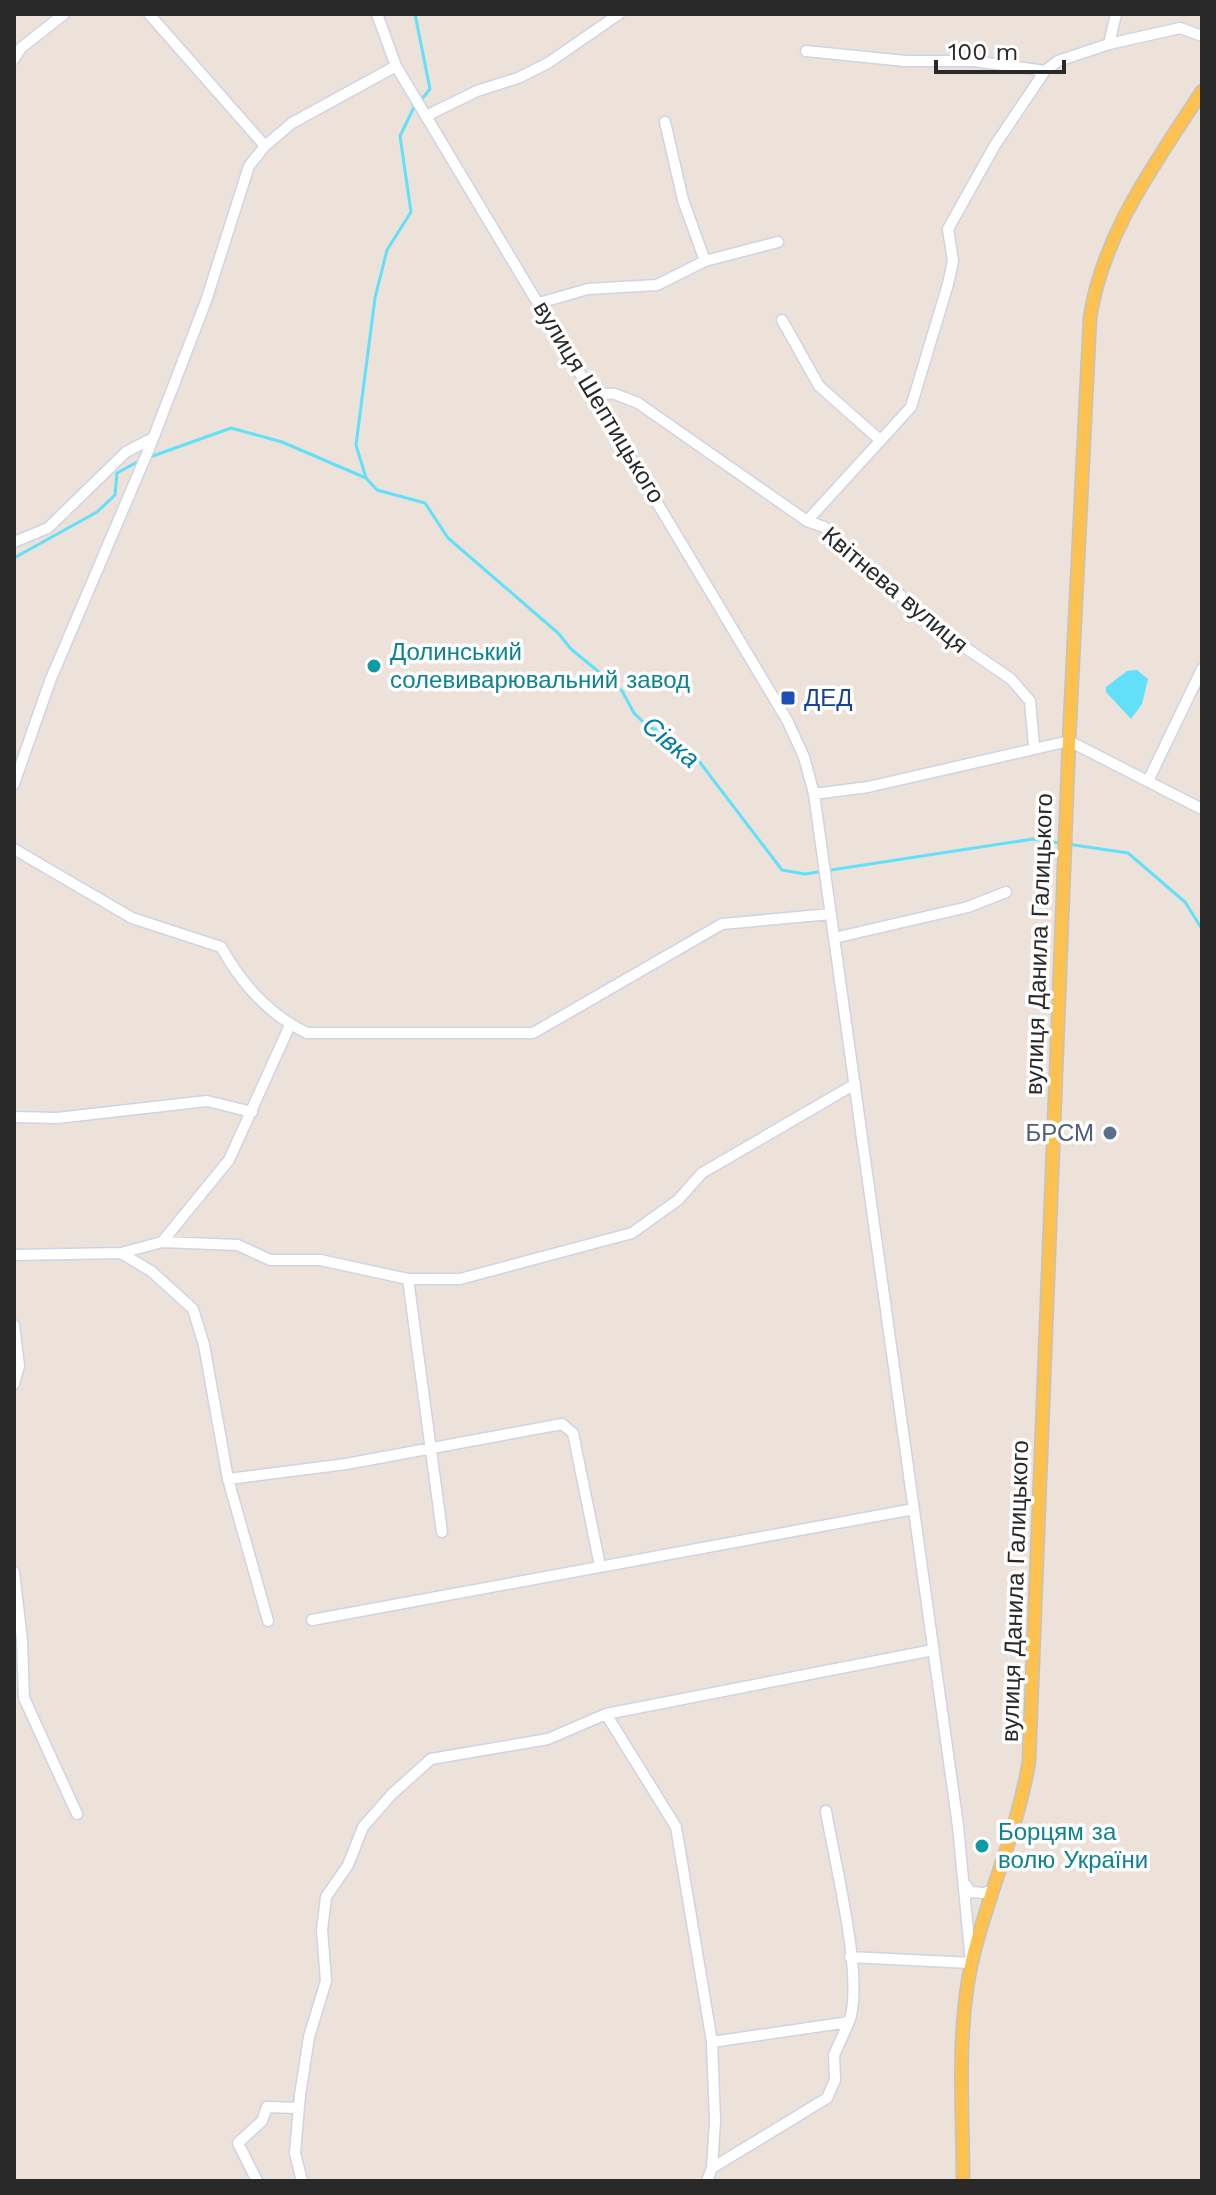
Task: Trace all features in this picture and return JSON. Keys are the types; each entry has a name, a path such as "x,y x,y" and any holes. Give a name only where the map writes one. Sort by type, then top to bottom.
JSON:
{"main road":[{"name":"вулиця Данила Галицького","path":"963,2181 965,2031 971,1963 1023,1798 1029,1761 1069,741 1085,388 1095,287 1104,256 1123,215 1202,91"}],"street":[{"path":"14,59 21,48 64,14"},
{"path":"149,14 265,146"},
{"name":"вулиця Шептицького","path":"377,14 396,66 594,393 787,720 804,757 814,794 914,1509 963,1880 971,1963"},
{"path":"426,116 477,91 518,78 548,63 619,14"},
{"path":"1109,44 1116,14"},
{"path":"807,521 911,407 953,261 948,229 995,145 1045,71 1058,61 1109,44 1180,28 1191,29 1202,36"},
{"path":"806,51 905,61 974,61 1045,71"},
{"path":"14,784 50,681 152,441 206,301 249,166 265,146 311,110 396,66"},
{"path":"665,122 683,200 705,261"},
{"path":"539,303 588,289 657,285 705,261 778,242"},
{"path":"782,320 819,386 880,440"},
{"name":"Квітнева вулиця","path":"594,393 615,394 638,403 807,521 824,527 938,629 1011,679 1030,701 1034,746"},
{"path":"14,542 48,528 126,452 152,441"},
{"path":"1148,781 1202,669"},
{"path":"814,794 868,787 1034,746 1069,741 1202,809"},
{"path":"14,849 132,918 221,947 241,984 290,1025 307,1033 533,1033 722,924 831,914"},
{"path":"834,938 968,907 1006,892"},
{"path":"162,1242 229,1160 290,1025"},
{"path":"14,1255 121,1253 162,1242 238,1245 270,1260 320,1260 408,1279 460,1279 632,1233 678,1200 702,1173 855,1084"},
{"path":"14,1117 57,1118 207,1101 252,1112"},
{"path":"121,1253 151,1271 193,1309 204,1345 228,1479 268,1621"},
{"path":"408,1279 442,1532"},
{"path":"14,1325 19,1366 14,1384"},
{"path":"228,1479 346,1464 562,1424 573,1433 600,1566"},
{"path":"312,1620 914,1509"},
{"path":"14,1572 22,1640 24,1698 77,1814"},
{"path":"302,2181 295,2153 309,2037 326,1981 322,1930 326,1897 348,1865 363,1827 392,1794 431,1759 548,1739 606,1714 933,1650"},
{"path":"606,1714 676,1827 712,2042 715,2121 712,2168 707,2181"},
{"path":"712,2168 827,2098 835,2080 834,2055 855,2007 826,1811"},
{"path":"963,1880 970,1892 985,1893 994,1889"},
{"path":"850,1957 971,1963"},
{"path":"712,2042 849,2022"},
{"path":"257,2181 238,2143 262,2121 267,2107 299,2108"}],"water":[{"path":"1137,670 1148,679 1142,704 1131,719 1106,692 1106,687 1127,671"}],"waterway":[{"path":"415,14 430,89 421,100"},
{"path":"366,478 356,445 375,298 387,250 411,212 400,136 415,105"},
{"name":"Сівка","path":"150,457 231,428 282,442 366,478 377,490 425,503 448,538 622,691 634,713 647,726 666,734 695,756 782,870 805,874 1033,839 1060,843"},
{"name":"Сівка","path":"14,558 97,512 115,495 117,473 139,461"},
{"name":"Сівка","path":"1067,844 1128,853 1185,902 1202,929"}],"place":[{"name":"Долинський солевиварювальний завод","path":"374,666"},
{"name":"ДЕД","path":"788,698"},
{"name":"БРСМ","path":"1110,1133"},
{"name":"Борцям за волю України","path":"982,1846"}]}
